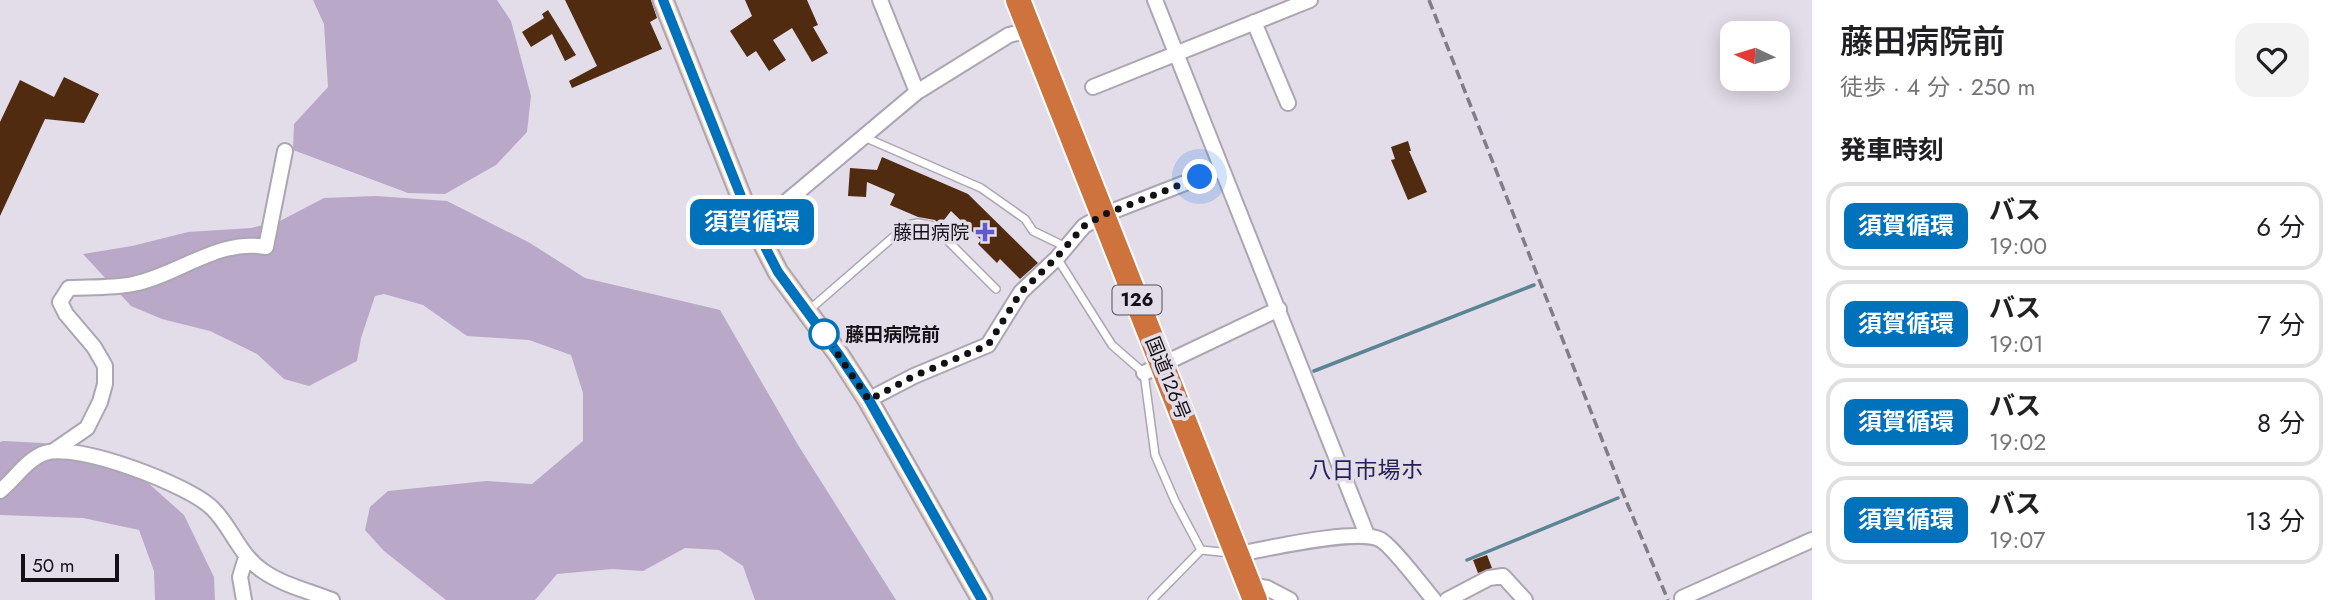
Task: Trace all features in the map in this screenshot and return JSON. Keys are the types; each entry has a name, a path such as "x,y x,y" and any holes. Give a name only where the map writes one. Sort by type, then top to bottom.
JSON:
{"highway":[{"name":"国道126号","path":"1018,0 1103,215 1153,368 1238,554 1252,593"}],"street":[{"path":"663,0 755,228 778,272 869,400 982,600"},
{"path":"880,0 917,92"},
{"path":"1154,0 1367,535"},
{"path":"1093,87 1310,0"},
{"path":"1254,22 1288,103"},
{"path":"755,228 917,92 1009,35 1030,30"},
{"path":"0,491 33,460 55,450 87,428 100,402 105,384 105,366 60,302 69,288 132,285 171,273 201,256 252,244 266,247 285,151"},
{"path":"869,400 914,376 988,345 1021,292 1062,253 1084,226 1103,215 1221,169"},
{"path":"1153,368 1279,309"},
{"path":"55,450 71,451 174,483 211,507 246,557 263,571 332,600"},
{"path":"1238,554 1297,543 1367,535 1382,540 1434,600"},
{"path":"1683,600 1682,598 1812,540"},
{"path":"244,600 240,577 246,557"},
{"path":"1447,600 1489,578 1503,576 1525,600"},
{"path":"1252,593 1267,588 1290,600"}],"lane":[{"path":"863,136 981,188 1026,219 1033,231 1062,253 1112,345 1153,368 1155,455 1201,550"},
{"path":"807,312 907,225 918,222 933,226 996,289"},
{"path":"1201,550 1238,554"},
{"path":"1152,600 1201,550"}],"shaded area":[{"path":"313,0 497,0 511,21 531,96 527,132 496,165 445,194 408,193 293,150 294,124 328,87 324,24"},
{"path":"376,196 447,201 530,243 585,278 720,310 798,445 896,600 755,600 743,566 719,550 685,548 643,571 612,569 557,574 535,600 446,600 384,551 365,530 370,507 388,491 486,481 532,484 583,441 583,393 571,355 529,340 467,336 423,305 384,294 375,296 361,338 357,361 309,386 284,379 257,354 210,331 162,319 131,306 83,254 132,246 188,232 251,228 280,221 324,198"},
{"path":"0,442 43,443 119,457 184,515 214,577 215,600 155,600 154,571 139,530 83,518 0,515"}],"building":[{"path":"565,0 651,0 657,18 650,22 662,49 572,88 569,81 597,66"},
{"path":"745,0 807,0 818,25 813,27 828,53 812,62 792,28 773,40 786,60 769,71 756,51 747,57 730,31 752,16"},
{"path":"548,10 576,55 565,61 552,34 531,47 522,32 544,18 542,14"},
{"path":"64,77 99,94 84,123 45,119 0,216 0,122 20,80 54,97"},
{"path":"1408,141 1409,151 1427,192 1408,200 1391,160 1395,159 1391,147"},
{"path":"882,157 968,194 1038,263 1020,279 1000,259 997,263 978,244 981,240 951,211 940,225 935,220 918,217 890,205 895,194 867,182 866,197 848,196 850,168 877,170"},
{"path":"1487,555 1492,568 1478,573 1473,560"}],"waterway":[{"path":"1314,371 1534,285"},
{"path":"1467,560 1618,498"}],"railway":[{"path":"1429,0 1627,503 1668,600"}],"bus line":[{"name":"須賀循環","path":"663,0 748,214 778,272 869,400 982,600"}],"place":[{"name":"藤田病院","path":"985,232"},
{"name":"藤田病院前","path":"824,334"}],"district":[{"name":"八日市場ホ","path":"1366,470"}],"route":[{"path":"824,334 869,400 914,376 988,345 1021,292 1067,247 1084,226 1103,215 1200,177"}]}
